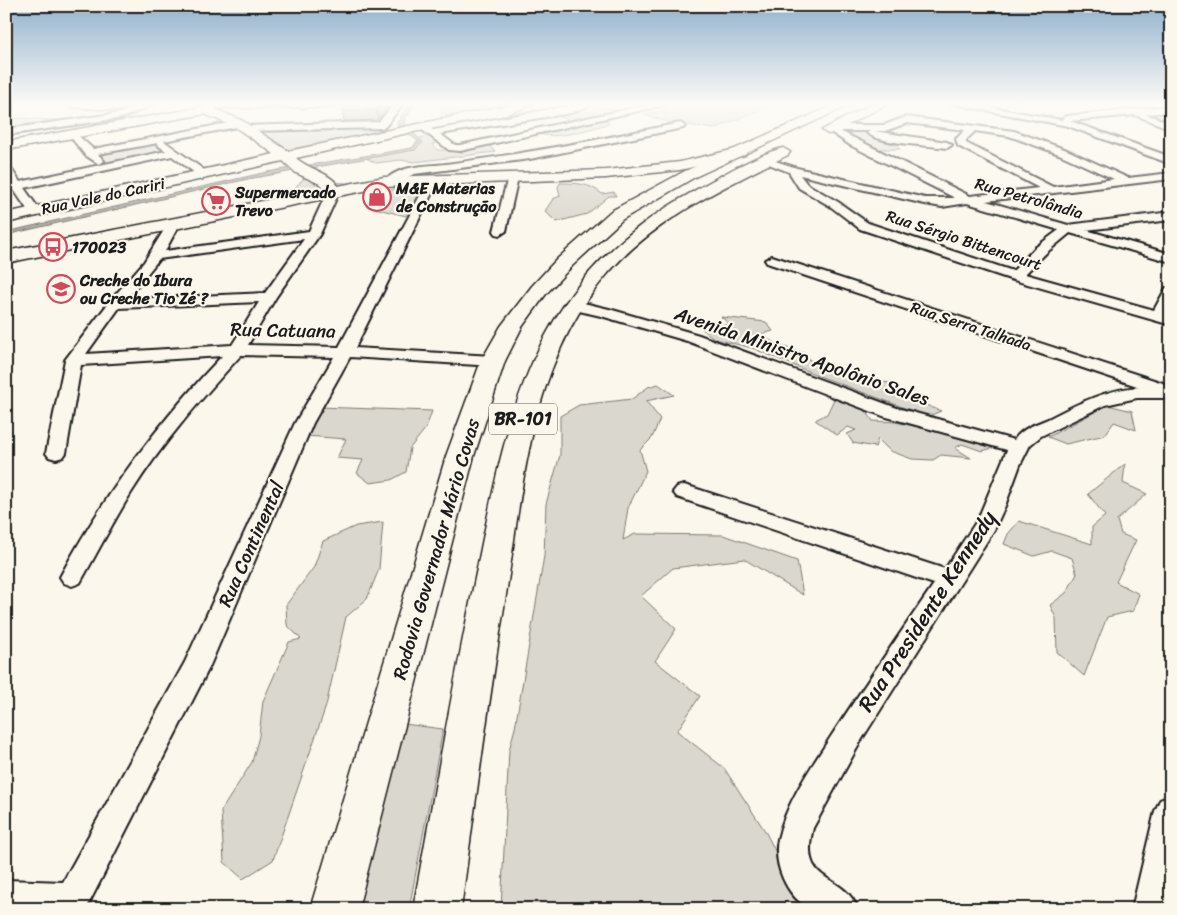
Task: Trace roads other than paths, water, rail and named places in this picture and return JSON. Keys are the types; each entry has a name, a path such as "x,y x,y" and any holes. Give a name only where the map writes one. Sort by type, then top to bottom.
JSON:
{"main road":[{"path":"268,147 297,169 331,184 334,192"},
{"name":"Rua Vale do Cariri","path":"6,218 203,174 297,169 350,147"},
{"name":"Rodovia Governador Mário Covas","path":"437,909 470,700 523,418 540,366 571,305 618,252 653,222 692,199 767,147"},
{"name":"Rodovia Governador Mário Covas","path":"334,909 460,456 493,360 512,326 539,290 589,238 640,200 690,174 780,147"},
{"path":"318,177 346,182 606,174 753,156"},
{"path":"297,169 304,190 313,196"},
{"path":"256,208 283,198 291,192 297,169"},
{"path":"606,174 634,177 644,182 648,189 640,200"},
{"path":"6,257 173,226 388,181"}],"street":[{"path":"84,147 106,168"},
{"path":"89,152 117,147"},
{"path":"166,147 203,174"},
{"path":"388,181 413,171 530,156 576,147"},
{"name":"Rua Petrolândia","path":"860,147 968,200 1171,258"},
{"path":"966,147 1048,189"},
{"path":"1049,147 1124,180"},
{"path":"1135,147 1171,161"},
{"path":"12,187 173,153"},
{"path":"753,156 794,170 925,201 942,203 1124,180 1171,176"},
{"path":"6,169 12,187 34,212"},
{"name":"Rua Sérgio Bittencourt","path":"794,170 795,176 803,186 834,204 859,224 1014,276 1165,318"},
{"path":"500,231 513,177"},
{"name":"Rua Continental","path":"70,904 196,668 304,423 345,352 434,179"},
{"path":"72,577 122,490 149,452 196,394 237,350 270,297 314,234 334,192"},
{"path":"1014,276 1041,250 1069,228 1171,216"},
{"path":"56,453 73,360 115,304 155,256 173,226"},
{"path":"155,256 314,234"},
{"name":"Rua Serra Talhada","path":"772,260 1171,393"},
{"path":"1165,318 1171,291"},
{"path":"115,304 270,297"},
{"name":"Avenida Ministro Apolônio Sales","path":"571,305 604,312 693,338 890,412 1018,448"},
{"name":"Rua Catuana","path":"73,360 237,350 345,352 493,360"},
{"name":"Rua Presidente Kennedy","path":"841,909 806,885 797,870 792,853 794,838 814,792 861,714 991,519 1018,448 1032,434 1077,409 1111,396 1140,392 1171,393"},
{"path":"684,492 951,580"},
{"path":"1149,909 1171,811"},
{"path":"6,896 70,904"}],"place":[{"name":"M&E Materias de Construção","path":"377,197"},
{"name":"Supermercado Trevo","path":"216,201"},
{"name":"170023","path":"53,247"},
{"name":"Creche do Ibura ou Creche Tio Zé ?","path":"61,289"}]}
